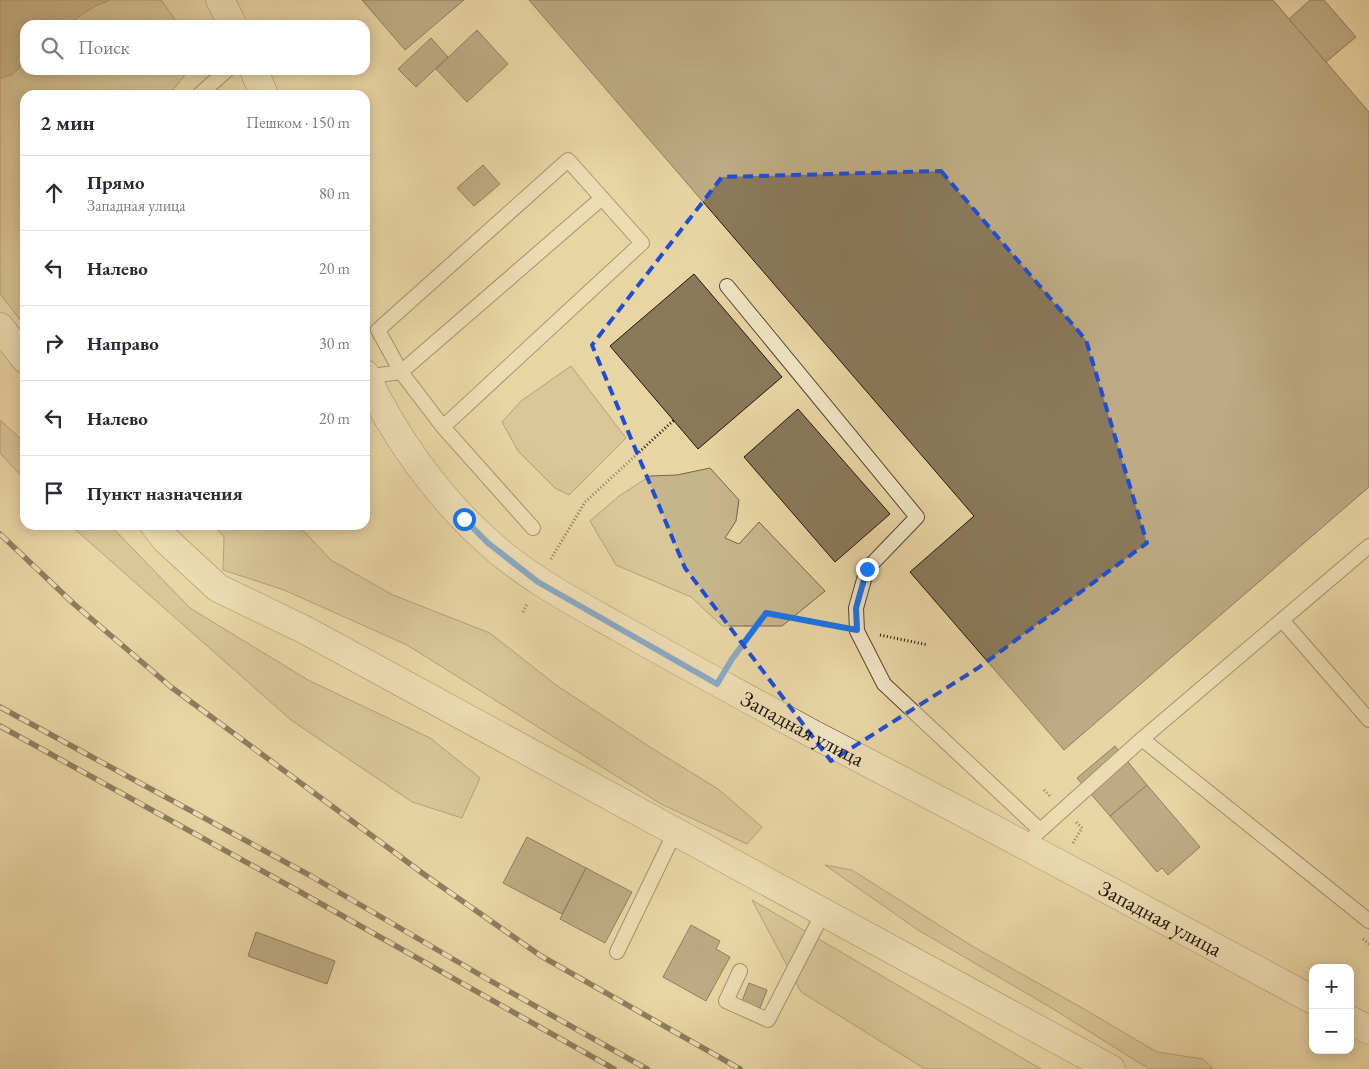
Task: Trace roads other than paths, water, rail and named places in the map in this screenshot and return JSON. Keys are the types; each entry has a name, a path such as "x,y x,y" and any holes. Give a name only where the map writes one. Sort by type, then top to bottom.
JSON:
{"street":[{"path":"220,0 230,20"},
{"path":"256,75 262,90"},
{"path":"0,327 20,353"},
{"name":"Западная улица","path":"370,383 398,433 429,480 488,543 538,582 717,684 1033,837 1309,998"},
{"path":"158,530 166,540 218,588 305,630 1111,1069"},
{"path":"1354,1022 1369,1030"}],"lane":[{"path":"205,90 222,75"},
{"path":"443,427 642,244 568,160 378,330 401,372 443,427 533,528"},
{"path":"370,376 401,372 602,198"},
{"path":"727,286 916,517 867,569 856,608 857,630 884,684 1033,837 1142,739 1369,546"},
{"path":"1282,620 1369,720"},
{"path":"1142,739 1369,921"},
{"path":"617,952 675,832"},
{"path":"740,971 726,1001 768,1020 823,913"}],"railway":[{"path":"0,534 74,604 171,687 425,875 541,956 740,1069"},
{"path":"0,707 311,876 482,976 647,1069"},
{"path":"0,726 614,1069"}]}
